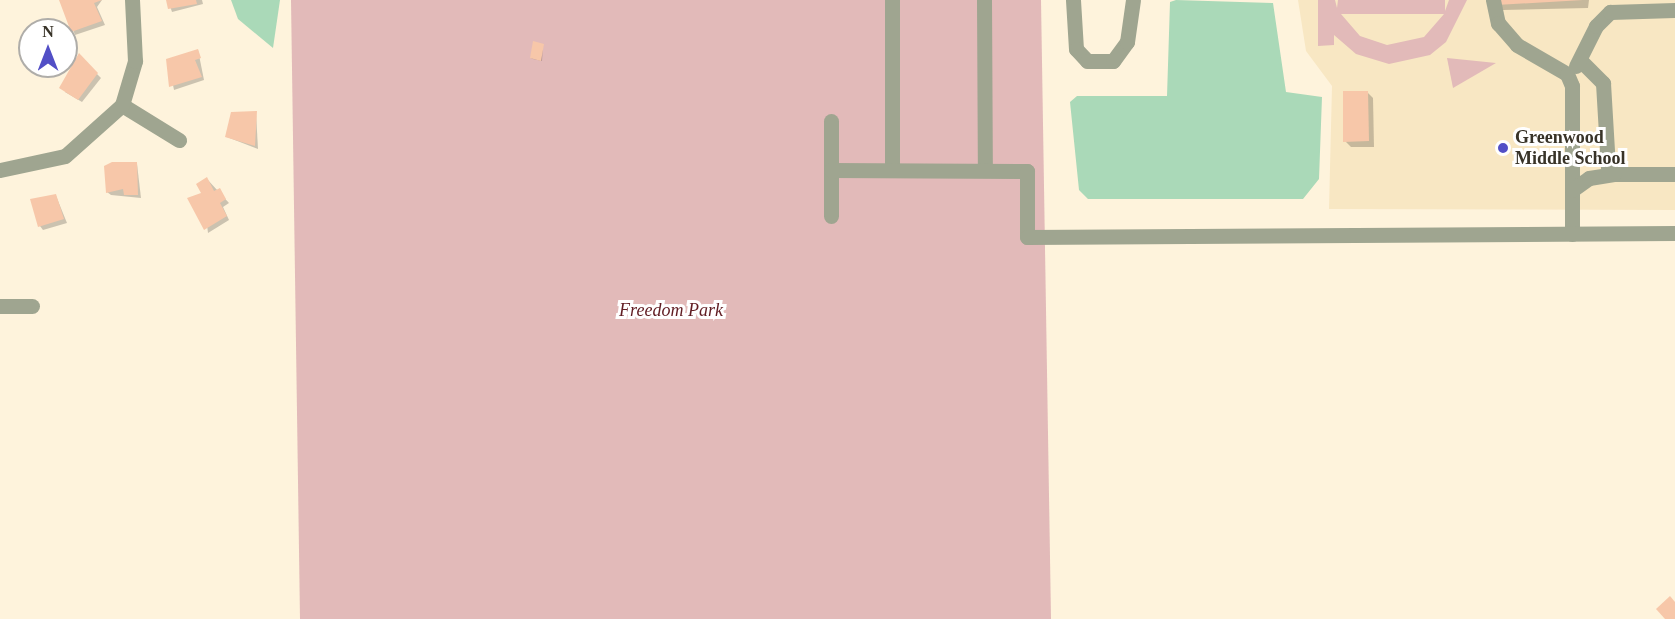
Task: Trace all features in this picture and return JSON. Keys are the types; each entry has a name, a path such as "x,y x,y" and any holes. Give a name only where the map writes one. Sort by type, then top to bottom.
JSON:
{"street":[{"path":"0,170 65,156 110,119 122,105 135,61 132,0"},
{"path":"892,0 892,170"},
{"path":"984,0 985,169"},
{"path":"1073,0 1076,49 1088,61 1113,61 1127,42 1133,0"},
{"path":"1493,0 1498,22 1517,45 1566,73 1572,86 1572,234"},
{"path":"1566,73 1582,62 1596,26 1610,12 1675,10"},
{"path":"1582,62 1603,83 1605,158 1614,174"},
{"path":"122,105 179,140"},
{"path":"831,122 831,216"},
{"path":"831,170 1027,171 1027,237 1675,233"},
{"path":"1572,190 1589,178 1614,174 1675,174"},
{"path":"0,306 32,306"}],"shaded area":[{"path":"231,0 280,0 273,48 238,19"},
{"path":"1176,0 1273,3 1286,92 1322,97 1319,179 1303,199 1088,199 1079,190 1070,102 1077,96 1167,96 1170,2"},
{"name":"Greenwood Middle School","path":"1298,0 1675,0 1675,210 1329,209 1332,86 1306,51"}],"green space":[{"name":"Freedom Park","path":"291,0 1041,0 1051,619 300,619"},
{"path":"1318,0 1335,0 1337,8 1338,0 1445,0 1445,11 1449,0 1467,0 1446,42 1430,55 1389,64 1356,54 1334,35 1334,45 1318,46","holes":["1341,14 1444,14 1424,37 1387,45 1360,36"]},
{"path":"1447,58 1496,63 1453,88"}],"building":[{"path":"59,0 102,0 94,3 102,21 78,30 78,18 66,18"},
{"path":"166,0 196,0 197,4 168,9"},
{"path":"1496,0 1583,0 1496,5"},
{"path":"533,41 544,44 541,61 530,58"},
{"path":"198,49 201,58 195,60 202,77 169,87 166,59"},
{"path":"79,53 98,73 78,100 59,88 65,78 78,78"},
{"path":"1343,91 1368,91 1369,141 1343,142"},
{"path":"257,111 255,146 225,137 231,112"},
{"path":"112,162 137,162 138,195 124,195 123,189 106,193 104,166"},
{"path":"207,177 214,191 220,188 226,199 220,203 227,216 204,230 187,198 201,193 196,184"},
{"path":"56,194 64,219 38,227 30,199"},
{"path":"1670,596 1675,602 1675,619 1665,619 1656,609"}],"place":[{"name":"Greenwood Middle School","path":"1503,148"}]}
